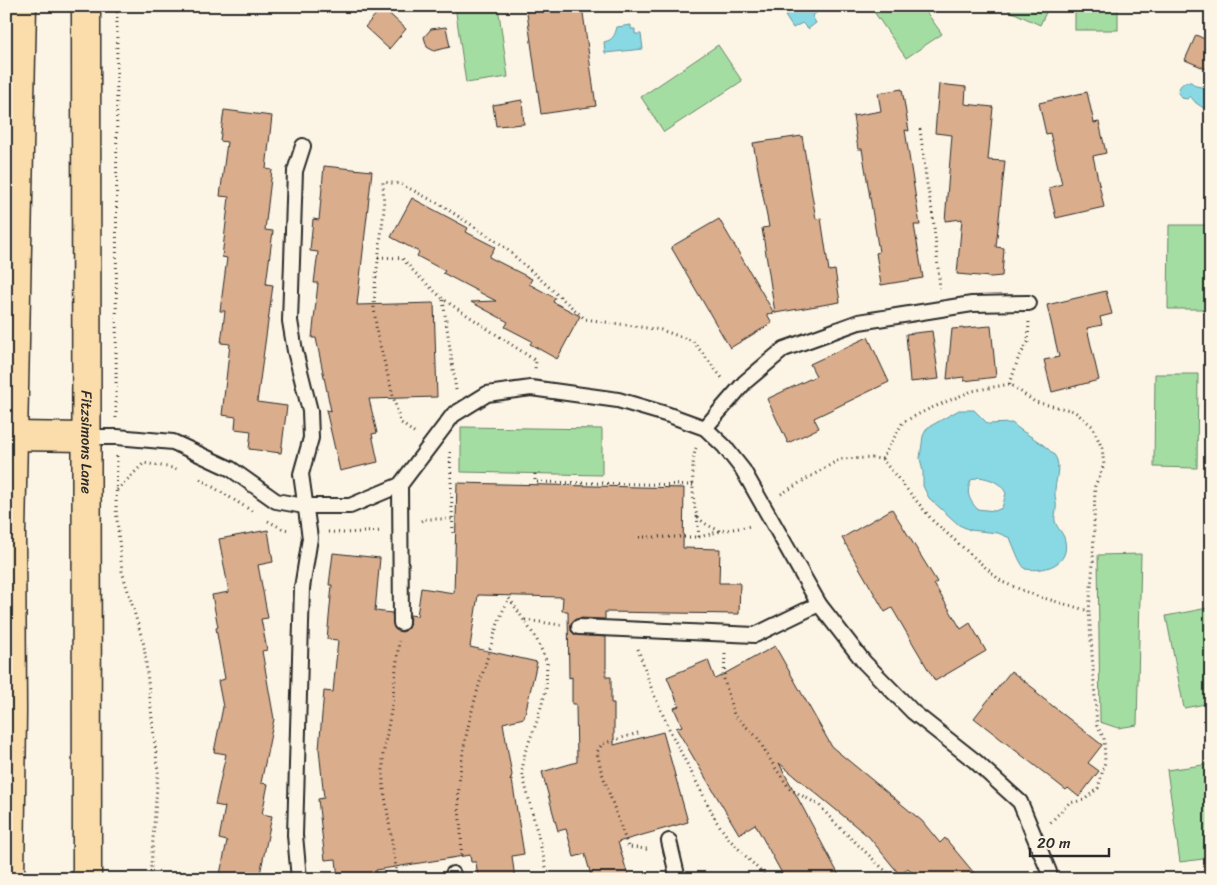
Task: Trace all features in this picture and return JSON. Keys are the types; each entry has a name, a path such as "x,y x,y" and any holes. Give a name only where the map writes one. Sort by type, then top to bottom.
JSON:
{"main road":[{"path":"10,879 12,711 11,533 22,6"},
{"name":"Fitzsimons Lane","path":"86,6 87,879"},
{"path":"13,436 87,437"}],"lane":[{"path":"299,879 295,835 302,588 310,538 301,474 311,438 310,411 290,322 295,171 303,146"},
{"path":"705,428 745,382 784,349 859,322 972,304 1029,303"},
{"path":"87,437 117,437 173,442 231,469 276,501 304,506 350,506 400,485 452,415 487,394 531,388 618,400 669,414 705,428 724,446 743,470 820,604 864,662 913,712 974,761 1020,802 1049,872 1049,879"},
{"path":"400,485 401,623"},
{"path":"579,627 755,636 820,604"},
{"path":"669,842 678,879"}],"path":[{"path":"117,6 116,509 122,571 144,645 158,772 150,879"},
{"path":"920,129 933,216 942,309"},
{"path":"453,534 450,440 440,452 400,422 377,334 374,307 384,210 384,182 401,184 441,205 502,245 585,320 661,330 693,341 734,394"},
{"path":"378,257 402,258 443,299 536,361 531,388"},
{"path":"443,299 459,411"},
{"path":"1010,384 1018,359 1028,342 1029,303"},
{"path":"882,460 891,440 903,422 928,409 972,391 1010,384 1035,402 1074,411 1092,426 1102,448 1104,465 1095,486 1093,564 1089,610 1097,726 1104,738 1105,762 1098,788 1084,800 1069,803 1035,838"},
{"path":"699,538 693,485 694,453 705,428"},
{"path":"763,505 840,459 872,458 882,460 933,521 1002,582 1037,596 1089,610"},
{"path":"535,474 535,482 693,485"},
{"path":"697,515 705,524 720,531"},
{"path":"638,537 699,538 720,531 774,524"},
{"path":"401,623 392,705 383,755 384,783 397,877 453,876 460,862 462,842 458,813 459,786 471,708 501,613 508,598 536,638 547,662 546,690 525,752 522,772 548,879"},
{"path":"524,620 579,627"},
{"path":"631,630 652,690 671,733 718,822 728,838 768,879"},
{"path":"726,634 724,680 734,714 757,737 790,789 819,805 834,822 894,879"},
{"path":"638,733 602,744 597,752 600,770 628,847 646,849 669,842"}],"green space":[{"path":"455,6 498,6 508,77 466,83"},
{"path":"870,6 922,6 942,34 906,58"},
{"path":"1010,6 1049,6 1040,25 1008,10"},
{"path":"1075,6 1118,6 1118,30 1075,30"},
{"path":"718,45 742,81 664,132 641,97"},
{"path":"1169,225 1211,225 1211,309 1168,309"},
{"path":"1155,374 1198,374 1197,468 1154,467"},
{"path":"461,427 602,429 602,475 461,472"},
{"path":"1141,554 1137,725 1118,728 1100,722 1098,555"},
{"path":"1208,608 1211,623 1211,703 1184,708 1166,616"},
{"path":"1210,764 1211,858 1180,862 1167,770"}],"water":[{"path":"791,6 826,6 812,16 816,23 808,29 802,23 793,28 785,16 792,11"},
{"path":"631,25 631,29 635,29 635,34 641,34 643,49 605,53 604,42 613,37 617,27"},
{"path":"1186,82 1211,89 1211,108 1205,109 1190,96 1187,99 1182,98 1178,91"},
{"path":"959,410 974,410 988,424 1012,423 1051,451 1058,465 1055,490 1055,520 1065,541 1064,556 1060,561 1047,568 1025,569 1018,558 1010,538 998,533 970,530 959,525 929,498 923,486 920,458 923,436 927,428","holes":["979,477 991,480 1004,489 1006,493 1002,508 995,511 977,509 968,492 971,480"]}],"building":[{"path":"526,6 582,6 596,106 541,114"},
{"path":"382,7 406,29 389,49 365,27"},
{"path":"446,27 450,47 434,51 427,47 424,37 431,29"},
{"path":"1196,35 1211,42 1211,71 1185,60"},
{"path":"939,84 966,87 965,104 993,107 988,160 1005,161 996,247 1004,248 1002,276 957,274 962,219 945,221 952,135 935,133"},
{"path":"902,89 909,131 905,130 920,225 914,225 923,278 881,285 876,253 879,252 862,149 858,149 853,116 881,111 878,93"},
{"path":"1087,92 1094,123 1099,122 1106,153 1093,156 1104,207 1056,218 1049,188 1062,184 1050,133 1046,134 1039,103"},
{"path":"522,100 524,124 496,126 493,105"},
{"path":"224,110 272,116 266,169 272,170 265,230 273,231 266,284 273,285 257,402 287,406 281,453 249,449 251,431 235,429 236,417 222,415 230,344 221,343 225,311 220,311 227,258 222,257 229,197 220,196 227,142 220,141"},
{"path":"802,136 816,219 821,218 829,271 835,270 840,302 775,313 762,228 769,227 753,143"},
{"path":"324,166 372,171 357,305 434,303 437,397 369,399 377,433 372,434 378,462 340,471 326,410 331,411 316,338 312,338 318,283 314,283 318,252 310,251 313,219 319,220"},
{"path":"412,198 468,228 466,232 495,247 489,257 532,279 529,284 555,298 553,302 580,316 557,359 530,344 532,341 505,327 508,322 471,302 496,301 443,273 445,271 417,256 419,252 391,237"},
{"path":"719,219 774,313 767,314 772,323 730,348 671,247"},
{"path":"1106,291 1112,314 1100,317 1102,325 1087,328 1099,380 1052,392 1044,360 1059,357 1047,305"},
{"path":"991,326 996,377 964,381 964,377 947,379 952,329"},
{"path":"932,331 939,379 910,382 906,334"},
{"path":"868,337 889,382 814,418 819,428 788,443 767,399 816,376 810,364"},
{"path":"457,483 684,488 683,548 720,549 719,583 740,583 739,614 605,612 605,619 579,618 571,623 571,631 575,635 606,637 606,677 611,677 611,703 614,703 614,745 663,732 688,822 618,842 629,879 592,879 585,854 574,857 566,829 558,831 542,772 577,762 576,704 572,704 572,677 569,678 568,611 562,611 563,597 478,595 470,647 537,662 524,718 503,723 512,775 510,781 512,780 524,854 512,856 515,879 478,879 476,862 471,862 470,855 376,870 377,879 338,879 336,859 325,860 318,799 324,798 319,749 324,691 333,692 338,640 327,639 332,585 329,585 333,553 380,558 375,611 392,613 394,628 401,632 405,631 409,627 410,615 417,616 421,588 454,593"},
{"path":"892,509 937,582 934,584 961,629 970,623 986,651 935,681 892,608 885,612 842,538"},
{"path":"268,530 273,562 258,565 268,618 261,619 267,650 262,651 274,719 261,783 268,784 262,814 272,816 259,879 219,879 227,841 219,839 225,807 215,805 226,754 214,752 223,707 218,681 225,679 212,595 229,592 219,539"},
{"path":"775,646 832,747 922,821 940,843 945,838 979,879 917,879 908,868 900,875 869,837 779,763 841,879 785,879 755,824 739,834 676,728 682,726 674,708 679,706 667,677 708,660 715,679"},
{"path":"1011,671 1102,745 1088,763 1099,771 1079,797 1068,788 1066,790 974,718"}]}
